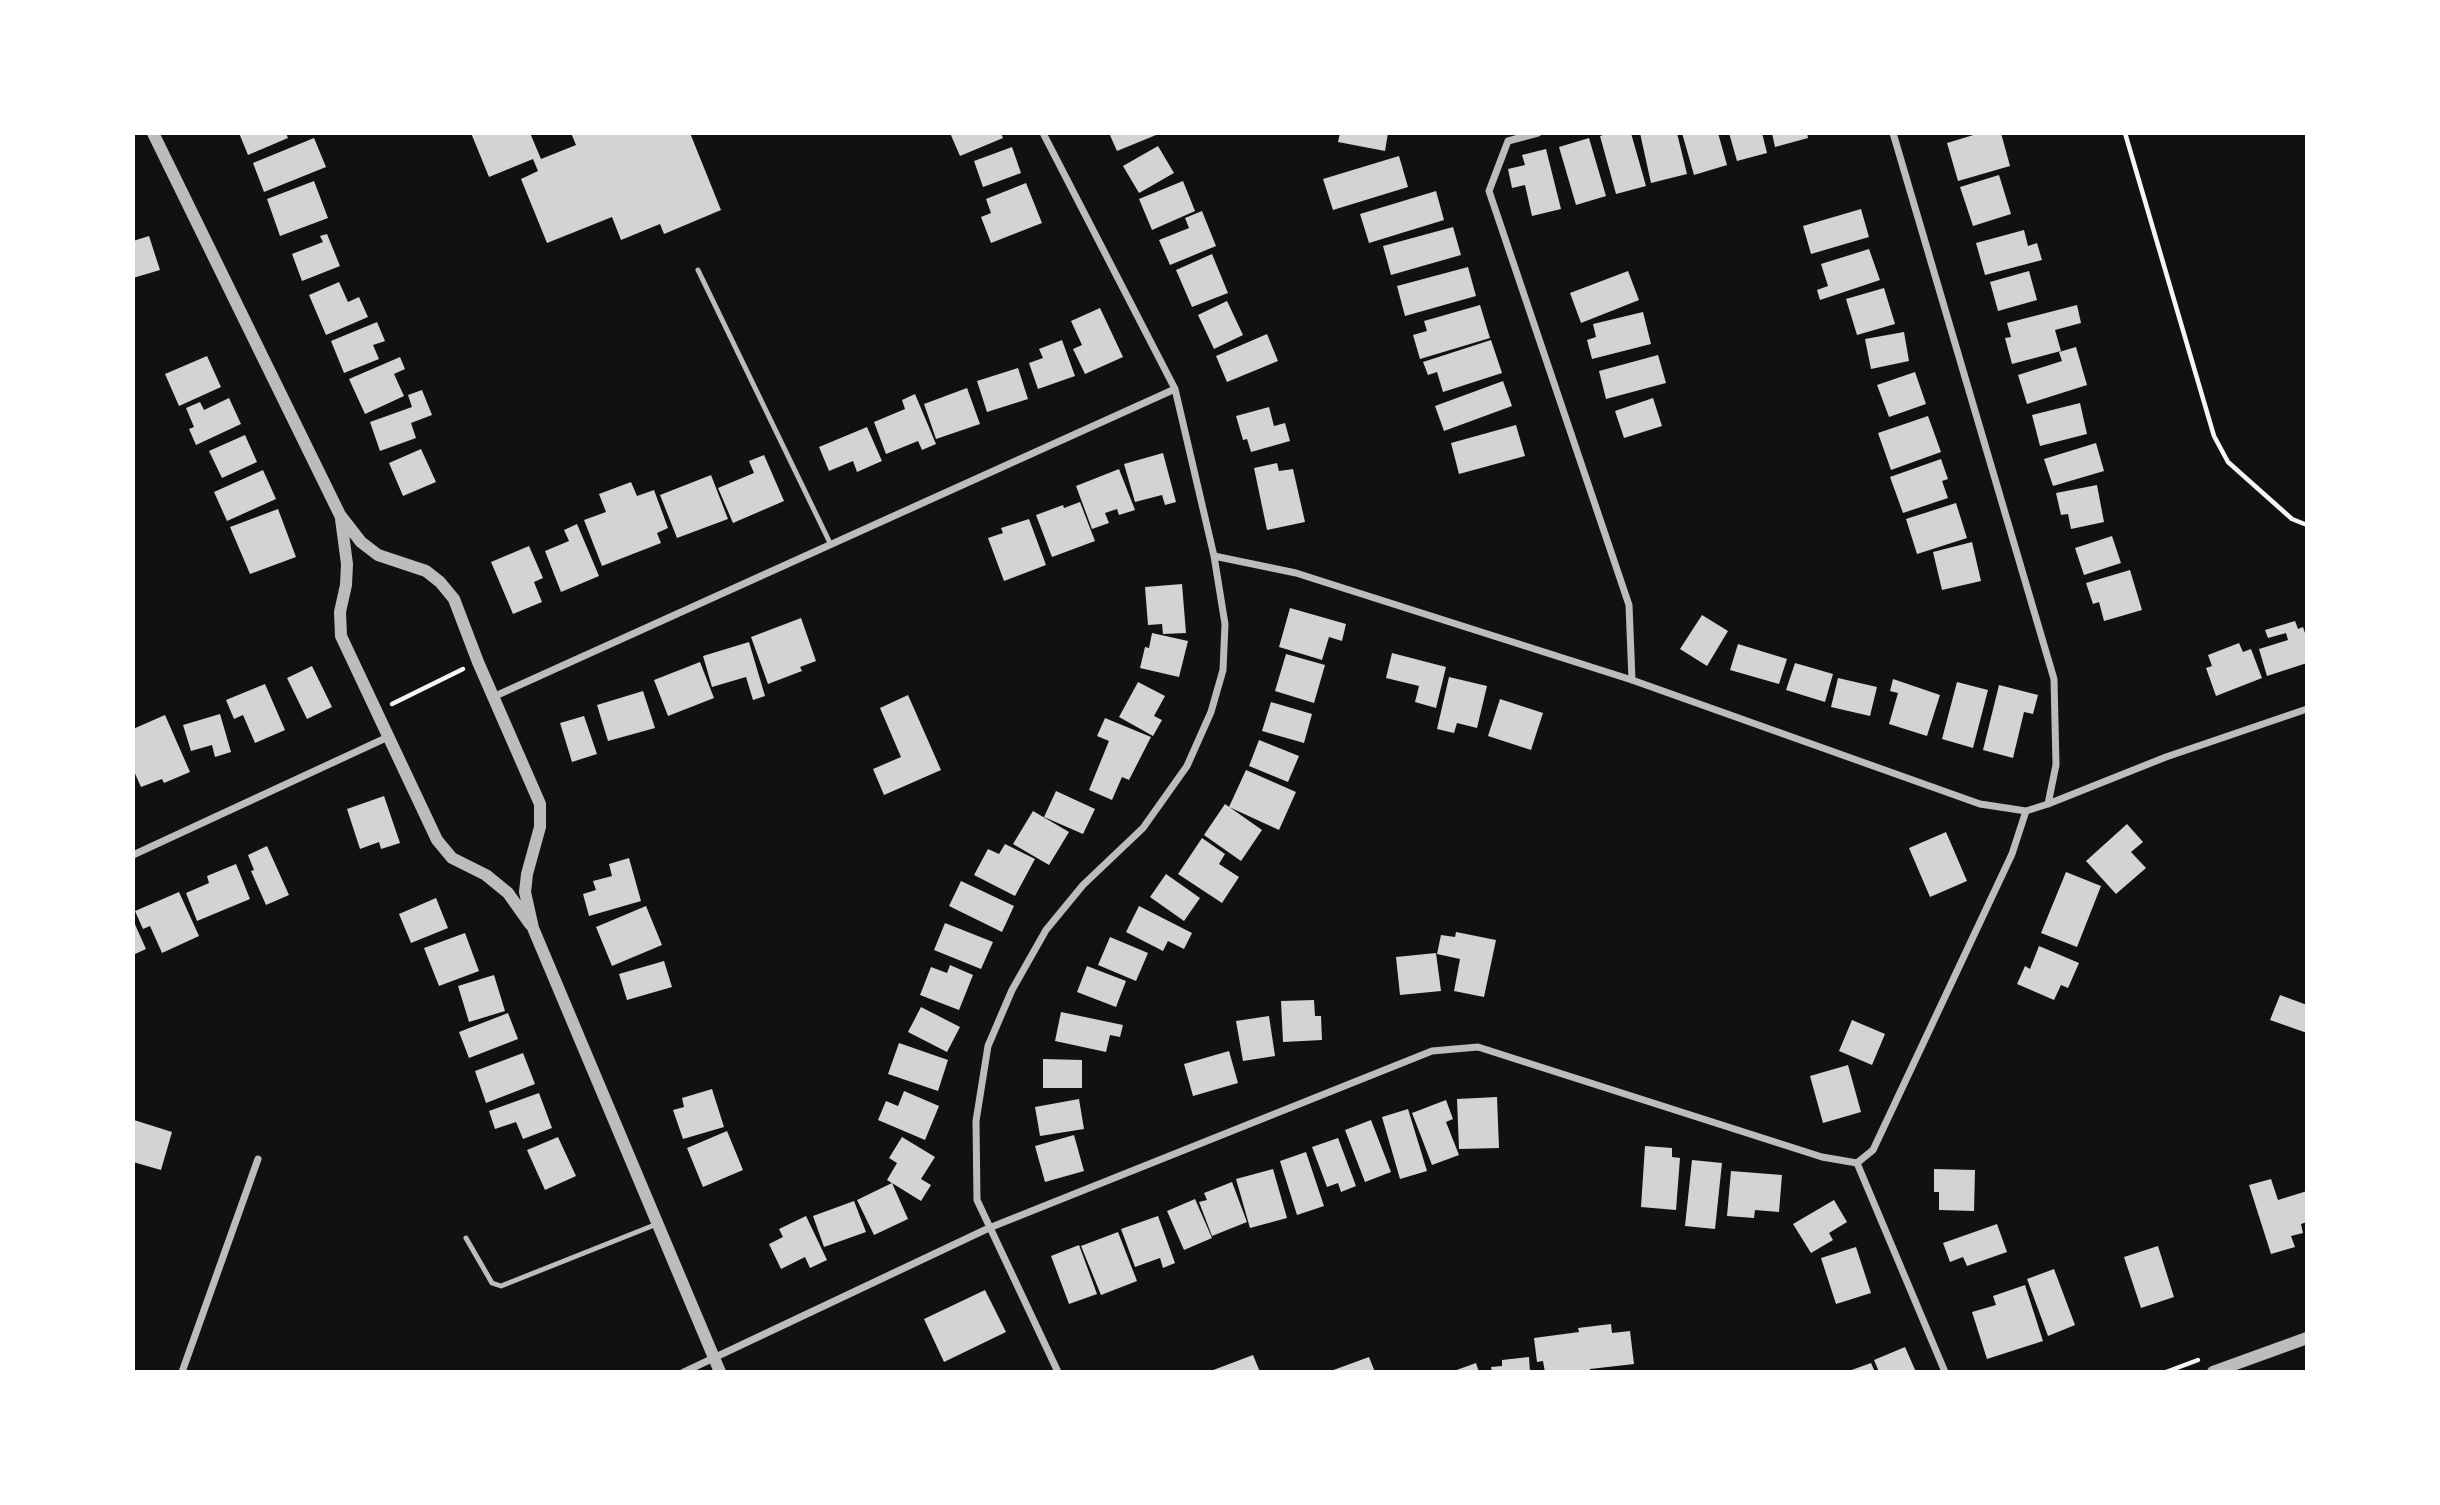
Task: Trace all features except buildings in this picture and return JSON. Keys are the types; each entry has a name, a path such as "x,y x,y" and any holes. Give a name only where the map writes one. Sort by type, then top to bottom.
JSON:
{"street":[{"path":"153,133 341,515 361,542 377,555 426,571 440,582 454,599 540,804 540,827 527,874 526,892 533,928 720,1372"},
{"path":"1043,133 1175,389 1213,556 1225,624 1223,670 1211,712 1187,766 1143,828 1083,885 1046,930 1012,990 988,1046 976,1121 977,1200 1058,1372"},
{"path":"1538,133 1508,141 1489,191 1629,606 1632,680"},
{"path":"1894,133 2054,679 2056,765 2048,804"},
{"path":"494,697 1175,389"},
{"path":"341,515 347,564 340,612 341,636 437,840 453,858 486,875 508,893 533,928"},
{"path":"1213,556 1296,573 1632,680 1980,804 2026,811 2166,757 2307,709"},
{"path":"133,855 388,737"},
{"path":"684,1372 989,1228 1432,1051 1478,1047 1822,1157 1857,1163 1873,1150 2012,854 2026,811"},
{"path":"182,1372 258,1159"},
{"path":"1857,1163 1945,1372"},
{"path":"2213,1372 2307,1338"}],"lane":[{"path":"698,270 831,545"},
{"path":"466,1238 492,1283 501,1286 657,1224"}],"path":[{"path":"2125,133 2214,436 2228,462 2292,519 2307,525"},
{"path":"387,694 392,704 470,665"}]}
